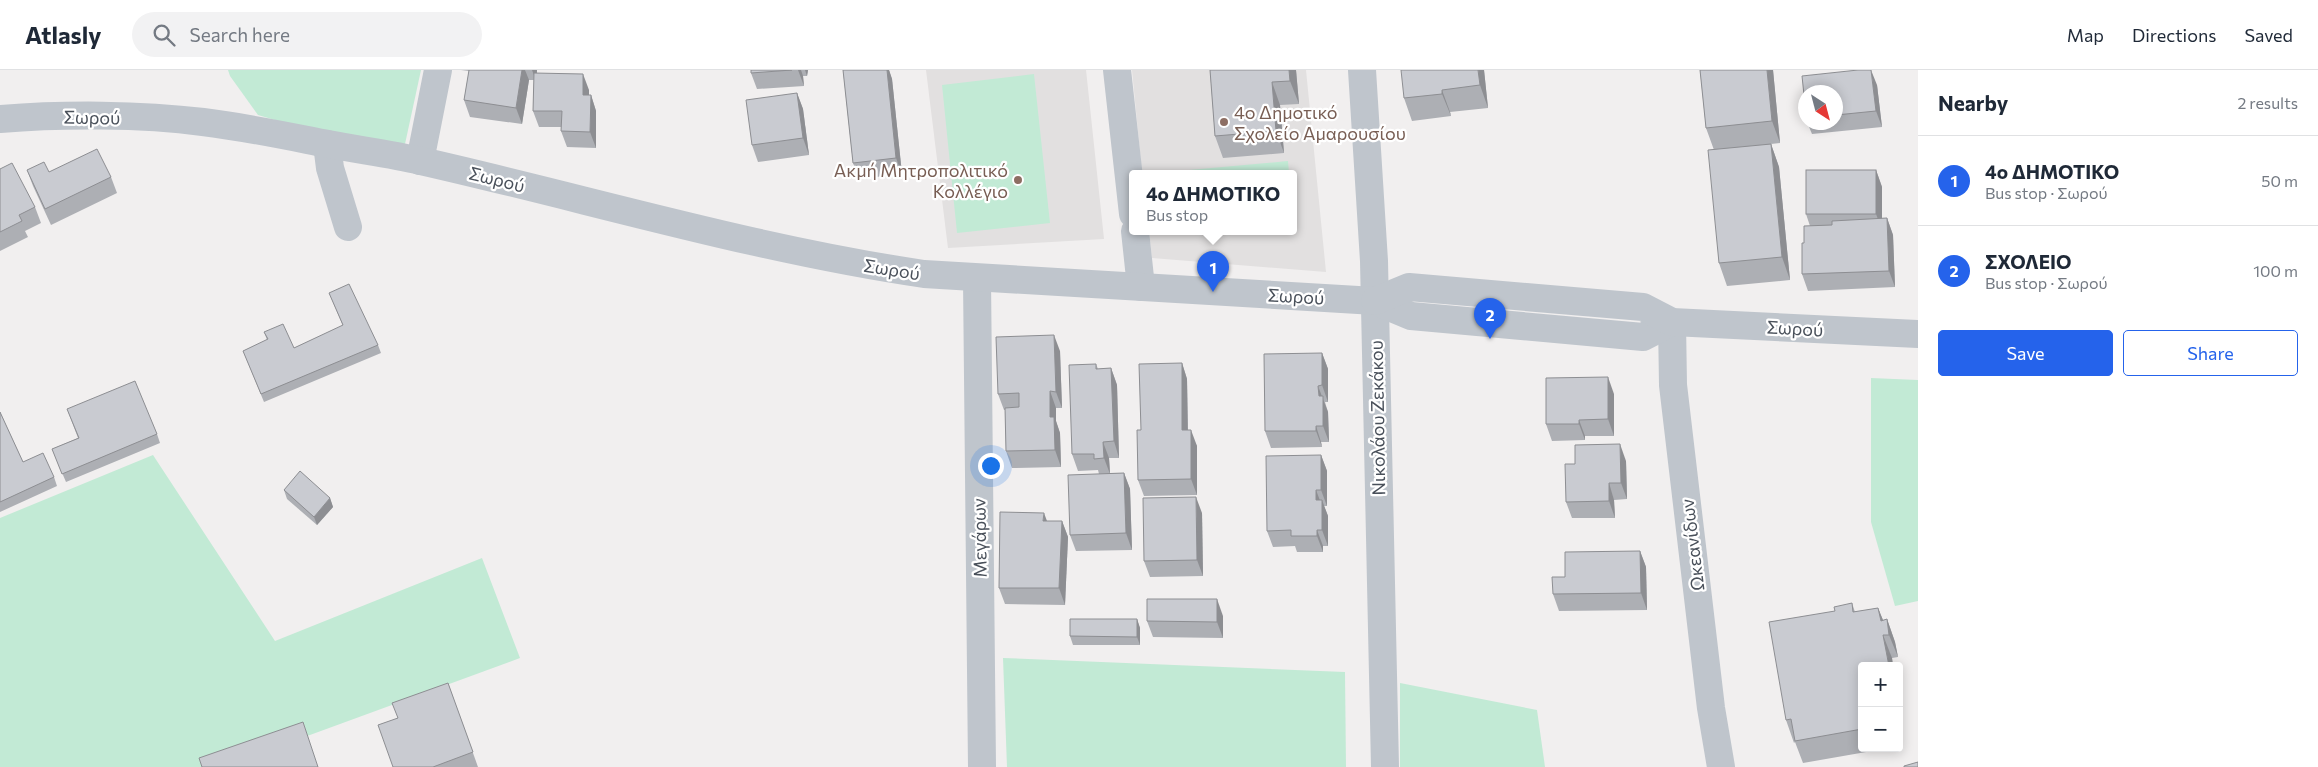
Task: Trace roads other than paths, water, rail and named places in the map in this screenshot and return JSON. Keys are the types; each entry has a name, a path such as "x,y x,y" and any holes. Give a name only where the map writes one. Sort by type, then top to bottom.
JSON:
{"street":[{"path":"420,161 438,70"},
{"path":"1117,70 1129,178"},
{"name":"Νικολάου Ζεκάκου","path":"1362,70 1375,301 1386,767"},
{"name":"Σωρού","path":"0,119 40,116 200,121 420,161 872,266 924,274 977,279 1375,301 1411,316 1643,337 1672,322 1918,334"},
{"path":"327,144 330,168 348,227"},
{"path":"1135,235 1141,287"},
{"name":"Μεγάρων","path":"977,279 982,767"},
{"name":"Ωκεανίδων","path":"1672,322 1673,385 1710,698 1721,767"}],"place":[{"name":"4ο Δημοτικό Σχολείο Αμαρουσίου","path":"1224,122"},
{"name":"Ακμή Μητροπολιτικό Κολλέγιο","path":"1018,180"},
{"name":"4ο ΔΗΜΟΤΙΚΟ","path":"1213,292"},
{"name":"ΣΧΟΛΕΙΟ","path":"1490,339"}]}
